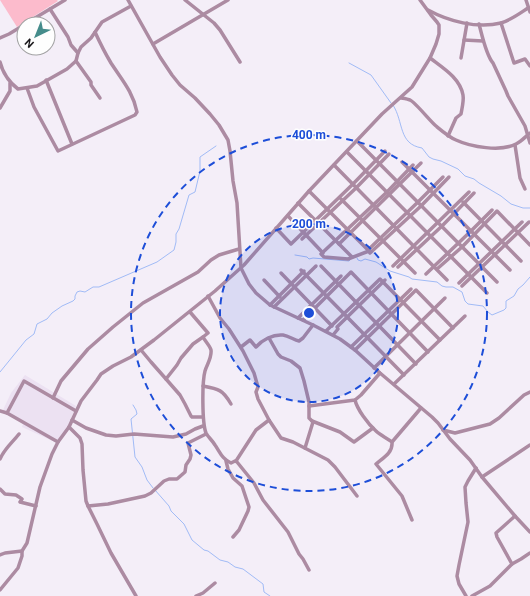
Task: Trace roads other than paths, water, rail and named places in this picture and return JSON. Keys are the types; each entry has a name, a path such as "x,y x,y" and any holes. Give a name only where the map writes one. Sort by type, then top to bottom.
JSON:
{"street":[{"path":"38,16 65,0"},
{"path":"128,0 172,75 180,85 210,114 228,140 237,203 240,268 256,294 270,305 333,335 353,349 432,417 530,532"},
{"path":"185,0 214,22 240,62"},
{"path":"153,44 228,0"},
{"path":"0,590 18,568 40,487 52,454 58,442 69,427 81,401 101,374 141,350 190,312 244,265 309,190 382,114 412,87 430,58 436,44 439,25 420,0"},
{"path":"426,9 443,17 467,23 491,24 511,19 529,10 526,0"},
{"path":"10,91 37,86 67,69 76,61 81,47 91,38 102,22 131,6"},
{"path":"50,9 68,37 71,45 78,53"},
{"path":"501,22 514,63 526,59 530,66"},
{"path":"461,58 467,23"},
{"path":"479,24 490,60 529,134 530,143"},
{"path":"0,39 16,30"},
{"path":"27,88 34,107 58,151 136,115 136,104 128,86 110,62 95,32"},
{"path":"464,40 483,40"},
{"path":"430,58 449,72 456,80 461,88 463,96 461,114 456,118 448,136"},
{"path":"76,61 100,98"},
{"path":"0,62 10,83 18,89"},
{"path":"46,80 72,144"},
{"path":"0,108 10,91 10,83"},
{"path":"401,98 411,100 436,126 448,136 460,142 485,147 502,148 515,145 526,138 529,134"},
{"path":"357,141 497,282"},
{"path":"515,145 520,178 525,190"},
{"path":"346,152 487,294"},
{"path":"341,199 353,184 367,173 387,152"},
{"path":"402,162 510,270"},
{"path":"323,253 349,231 421,163"},
{"path":"334,165 447,280"},
{"path":"399,183 413,165"},
{"path":"276,228 291,244 341,199 356,188 367,173"},
{"path":"420,204 430,190 443,177"},
{"path":"288,216 323,253 321,254 324,257 348,259 368,251 370,253 395,227 449,177"},
{"path":"309,190 368,251"},
{"path":"462,202 469,192"},
{"path":"393,266 402,261 431,237 442,226 452,212 474,193"},
{"path":"341,199 415,273"},
{"path":"462,202 521,261"},
{"path":"298,203 352,257"},
{"path":"449,255 462,247 492,210"},
{"path":"483,222 497,211 530,245"},
{"path":"398,267 414,246 438,222 452,212"},
{"path":"460,285 522,222"},
{"path":"503,243 518,233 529,222"},
{"path":"302,239 304,233"},
{"path":"426,274 449,255 459,243 473,233"},
{"path":"53,398 64,379 88,349 113,327 143,304 198,272 211,260 219,255 239,248"},
{"path":"270,305 293,286 304,272 316,266"},
{"path":"321,266 416,364"},
{"path":"304,272 404,375"},
{"path":"298,318 324,293 351,272 428,352"},
{"path":"281,273 332,326"},
{"path":"303,320 327,296 341,276"},
{"path":"333,335 338,329 337,327 370,292 380,278 440,340"},
{"path":"264,280 281,297"},
{"path":"402,301 411,289"},
{"path":"353,349 390,312 416,290 452,328"},
{"path":"208,296 220,318 241,347 254,374 258,387 256,392 258,399 281,438 293,442 328,460 357,496"},
{"path":"274,307 281,297"},
{"path":"374,368 445,298"},
{"path":"326,331 344,314 358,304"},
{"path":"166,379 193,344 208,333 190,312"},
{"path":"394,384 465,316"},
{"path":"241,347 250,340 256,347 276,335 299,341 313,325"},
{"path":"202,337 210,349 211,356 205,372 203,386 204,426 206,434 226,461 233,478 242,486 249,507 239,530 233,537"},
{"path":"269,338 281,357 291,361 300,368 309,402 309,418 312,421 340,432 354,442 373,428"},
{"path":"141,350 180,395 192,418 204,416"},
{"path":"309,406 355,400 380,373"},
{"path":"7,413 24,381 76,412"},
{"path":"203,386 212,387 222,392 231,404"},
{"path":"443,430 456,433 490,424 499,418 524,395 530,392"},
{"path":"355,400 366,420 373,428 392,442"},
{"path":"412,520 402,496 376,464 386,457 390,451 392,442 421,408"},
{"path":"0,411 7,413 58,442"},
{"path":"72,420 86,428 106,435 116,436 133,434 173,437 186,434 204,426"},
{"path":"226,461 231,463 236,461 256,430 269,420"},
{"path":"305,448 312,421"},
{"path":"69,427 80,438 82,444 86,501 111,554 136,596"},
{"path":"0,459 3,452 19,434"},
{"path":"88,506 108,504 145,496 164,481 169,479 177,479 185,472 186,466 190,459 191,455 188,443 206,434"},
{"path":"482,477 530,445"},
{"path":"236,461 254,483 263,500 288,532 309,570"},
{"path":"466,596 459,584 458,576 468,522 465,487 476,468"},
{"path":"0,489 5,494 16,495 22,499 20,502 36,506"},
{"path":"512,564 496,536 496,533 515,516"},
{"path":"0,555 22,551"},
{"path":"472,596 490,586 512,564 521,560 530,552"},
{"path":"196,596 215,583"}],"waterway":[{"path":"349,63 371,75 391,103"},
{"path":"393,105 405,137 414,146 422,148 429,157 458,169 465,176 474,179 511,204 523,208 530,208"},
{"path":"0,372 26,340 34,334 37,324 47,319 52,313 62,306 73,301 77,292 85,292 93,287 99,287 157,262 174,250 176,234 179,229 189,195 195,192 200,171 200,157 216,146"},
{"path":"295,255 307,257 309,259 350,260"},
{"path":"357,258 361,261 365,259 376,262 390,271 412,279 437,282 442,286 453,287 462,292 465,301 468,304 483,306 492,315 504,310 506,308 506,301 514,296 518,289 530,277"},
{"path":"133,405 137,414 131,419 135,457 153,488"},
{"path":"155,490 169,506 171,511 184,524 192,540 220,560 243,569 263,584 264,592 270,596"}]}
